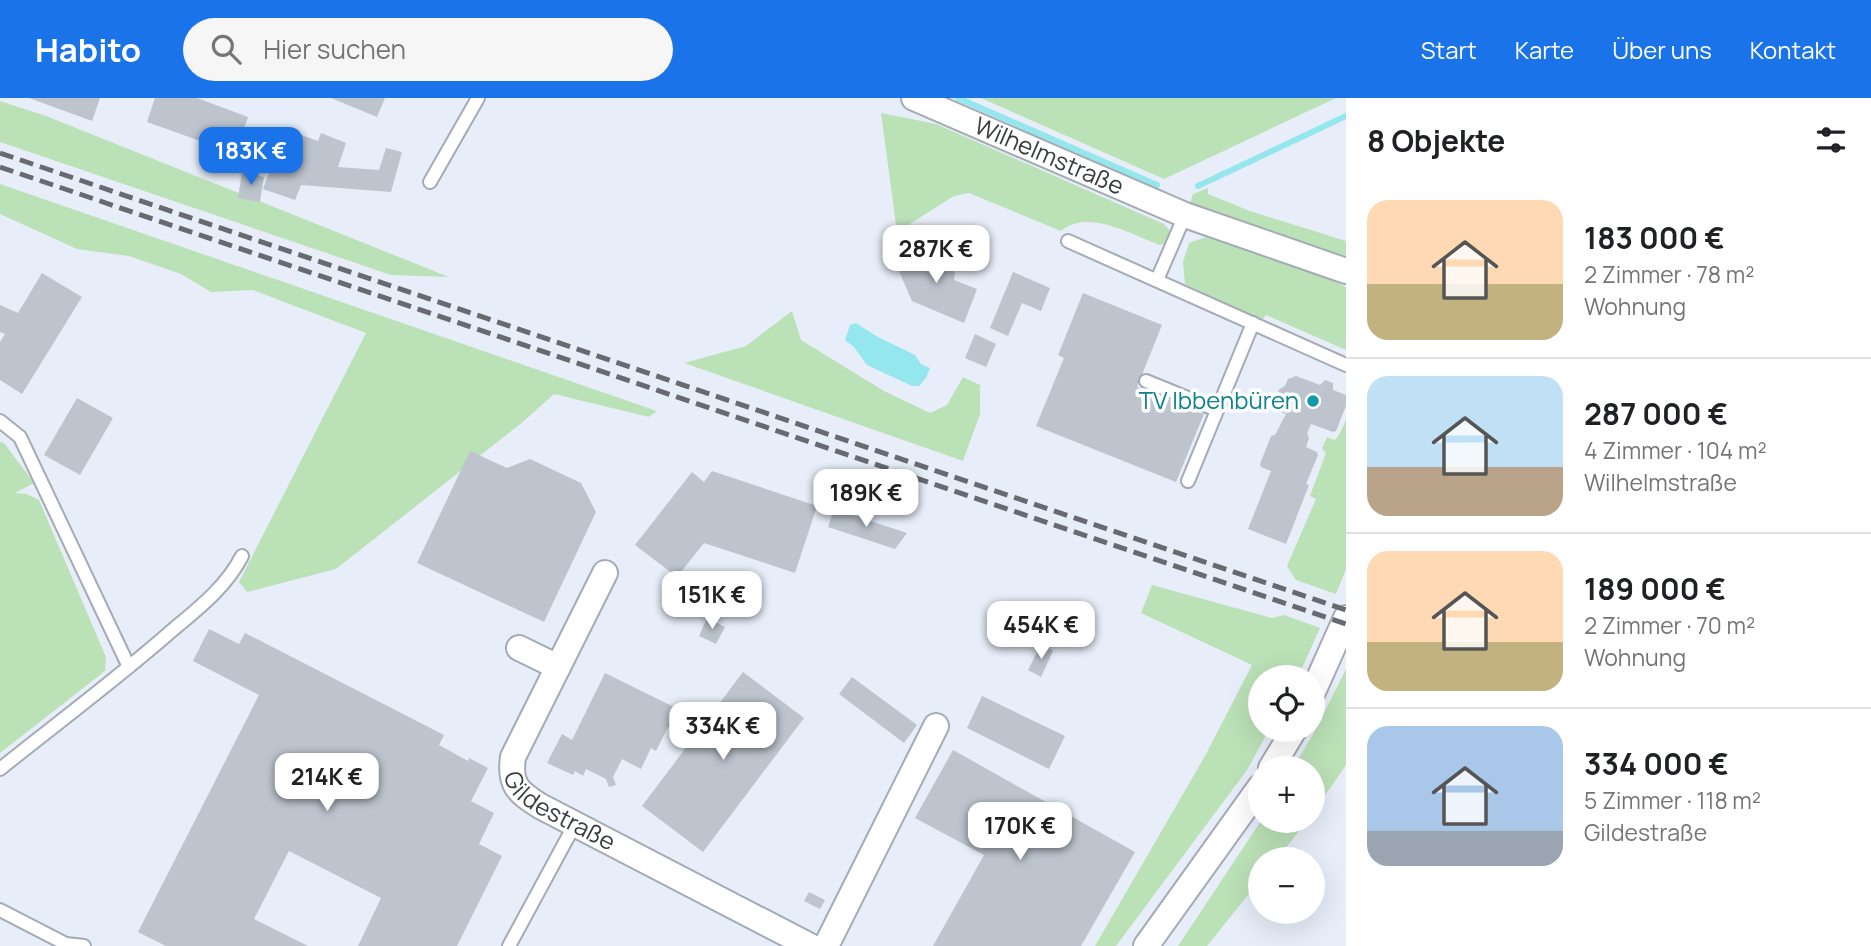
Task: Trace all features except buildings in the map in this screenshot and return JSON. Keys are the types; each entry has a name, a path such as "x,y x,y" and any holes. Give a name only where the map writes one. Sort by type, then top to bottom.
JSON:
{"street":[{"name":"Wilhelmstraße","path":"914,98 1185,215 1346,271"},
{"name":"Gildestraße","path":"605,573 513,757 511,770 517,791 540,806 810,946"},
{"path":"1325,665 1346,618"},
{"path":"519,648 558,667"},
{"path":"826,946 936,726"},
{"path":"1146,946 1248,804"}],"lane":[{"path":"430,181 478,98"},
{"path":"1157,280 1185,215"},
{"path":"1068,241 1346,365"},
{"path":"1188,481 1253,323"},
{"path":"1146,381 1217,410"},
{"path":"0,421 20,437 128,667"},
{"path":"0,769 213,596 231,576 242,556"},
{"path":"509,946 575,824"},
{"path":"0,910 66,944 84,946"}],"green space":[{"path":"981,98 1336,98 1164,179"},
{"path":"0,101 46,116 449,277 391,275 0,142"},
{"path":"881,113 936,124 1164,224 1169,230 1169,243 1160,245 1097,223 1084,222 1061,231 969,193 954,196 897,232"},
{"path":"0,184 657,411 649,417 554,394 524,421 336,569 247,592 239,582 366,333 253,290 211,292 181,274 129,256 77,249 0,214"},
{"path":"1208,188 1208,194 1250,211 1346,241 1346,256 1307,247 1189,206 1193,194"},
{"path":"1206,237 1308,270 1346,287 1346,350 1266,315 1261,321 1185,284 1183,262 1189,243"},
{"path":"792,311 801,340 884,391 930,413 947,405 963,377 980,385 980,414 963,461 684,363 746,346"},
{"path":"1346,420 1346,569 1336,594 1296,580 1287,566 1316,499 1310,496 1326,453 1322,449 1327,437 1335,440"},
{"path":"0,442 4,443 34,483 15,493 27,494 39,500 106,657 105,671 0,753"},
{"path":"1152,585 1272,618 1284,615 1320,628 1303,665 1252,665 1141,613"},
{"path":"1346,669 1346,765 1325,796 1325,756 1300,756 1308,742 1325,742 1325,711"},
{"path":"1248,673 1248,742 1262,742 1255,756 1248,756 1247,770 1116,946 1095,946 1205,756"},
{"path":"1253,833 1298,833 1286,847 1248,847 1248,895 1207,946 1178,946"}],"water":[{"path":"856,323 915,355 921,364 930,368 919,386 912,386 867,365 854,347 845,340 850,325"}],"waterway":[{"path":"958,98 1157,185"},
{"path":"1198,186 1346,116"}],"railway":[{"path":"0,153 1346,610"},
{"path":"0,167 1346,624"}],"place":[{"name":"TV Ibbenbüren","path":"1313,401"}]}
